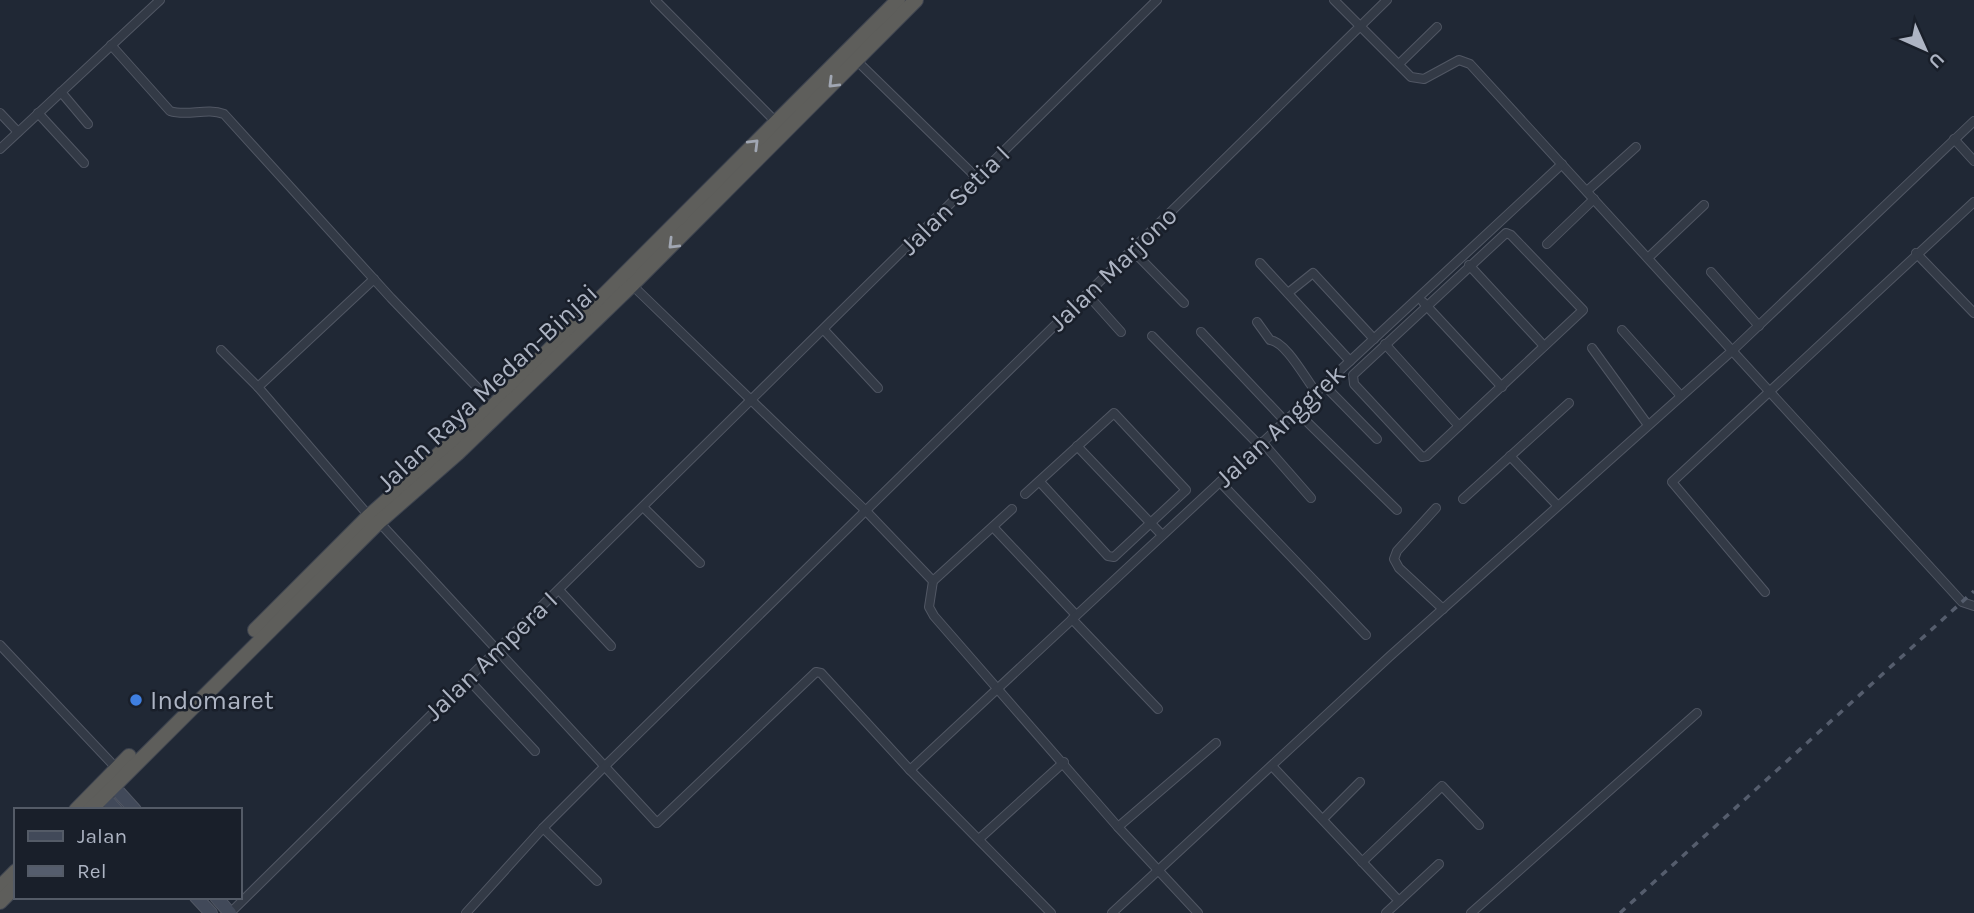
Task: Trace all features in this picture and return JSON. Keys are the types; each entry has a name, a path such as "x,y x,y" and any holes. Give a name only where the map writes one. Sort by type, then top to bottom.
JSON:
{"highway":[{"name":"Jalan Raya Medan-Binjai","path":"374,519 458,453 632,285 731,177 776,122 898,0"},
{"name":"Jalan Raya Medan-Binjai","path":"78,808 110,782 374,519 916,0"},
{"name":"Jalan Raya Medan-Binjai","path":"91,808 110,782"},
{"path":"0,887 14,874"},
{"path":"0,902 14,888"}],"main road":[{"path":"110,782 116,808"},
{"path":"110,782 133,808"},
{"path":"198,899 211,913"},
{"path":"218,899 230,913"}],"street":[{"path":"0,149 160,0"},
{"path":"655,0 776,122"},
{"name":"Jalan Setia I","path":"753,400 1157,0"},
{"path":"1334,0 1411,77 1418,79 1458,60 1470,64 1962,602 1974,606"},
{"name":"Jalan Marjono","path":"466,913 542,828 1387,0"},
{"path":"1399,64 1437,27"},
{"path":"111,45 170,111 180,114 216,111 224,114 374,279 494,405"},
{"path":"856,60 977,178"},
{"path":"61,92 89,124"},
{"path":"0,113 18,132"},
{"path":"38,113 84,163"},
{"path":"1112,913 1557,505 1733,350 1974,121"},
{"path":"1954,139 1974,161"},
{"path":"1587,191 1636,147"},
{"name":"Jalan Anggrek","path":"910,770 1562,164"},
{"path":"1546,244 1594,199"},
{"path":"1765,592 1672,482 1769,389 1974,202"},
{"path":"1648,258 1704,205"},
{"path":"1506,233 1581,306 1582,311 1427,456 1418,455 1352,379 1353,375 1426,306 1506,233"},
{"path":"1132,250 1184,303"},
{"path":"1916,253 1974,313"},
{"path":"1260,263 1350,361"},
{"path":"1469,265 1544,346"},
{"path":"1711,272 1759,326"},
{"path":"1288,293 1314,273 1374,338"},
{"path":"258,387 374,279"},
{"path":"632,285 866,511 933,581"},
{"path":"1087,294 1121,332"},
{"path":"1419,297 1502,387"},
{"path":"1257,322 1270,340 1278,341 1293,358 1297,369 1316,392"},
{"path":"824,330 878,388"},
{"path":"1622,330 1681,396"},
{"path":"1201,332 1286,421"},
{"path":"1152,336 1261,444 1311,498"},
{"path":"1385,344 1460,426"},
{"path":"1592,348 1648,425"},
{"path":"221,350 258,387 374,519 498,650 603,768 657,823 810,674 821,673 910,770 1051,913"},
{"path":"1324,385 1377,439"},
{"name":"Jalan Ampera I","path":"230,913 753,400"},
{"path":"1463,499 1569,402"},
{"path":"1296,411 1397,510"},
{"path":"1025,494 1111,415 1117,415 1185,490 1119,555 1108,556 1040,482"},
{"path":"1077,446 1162,535"},
{"path":"1510,456 1557,505"},
{"path":"1220,482 1366,635"},
{"path":"643,507 700,563"},
{"path":"1436,508 1397,551 1394,559 1399,568 1443,609"},
{"path":"1012,509 933,581 929,607 1118,827 1198,913"},
{"path":"993,527 1158,709"},
{"path":"559,590 611,646"},
{"path":"0,645 110,782"},
{"path":"468,679 535,751"},
{"path":"1471,913 1697,713"},
{"path":"1118,827 1216,743"},
{"path":"979,839 1064,762"},
{"path":"1272,766 1399,901"},
{"path":"1323,819 1360,782"},
{"path":"1362,862 1442,786 1479,825"},
{"path":"542,828 597,881"},
{"path":"1386,913 1439,864"}],"railway":[{"path":"1620,913 1974,591"}],"place":[{"name":"Indomaret","path":"136,700"}]}
